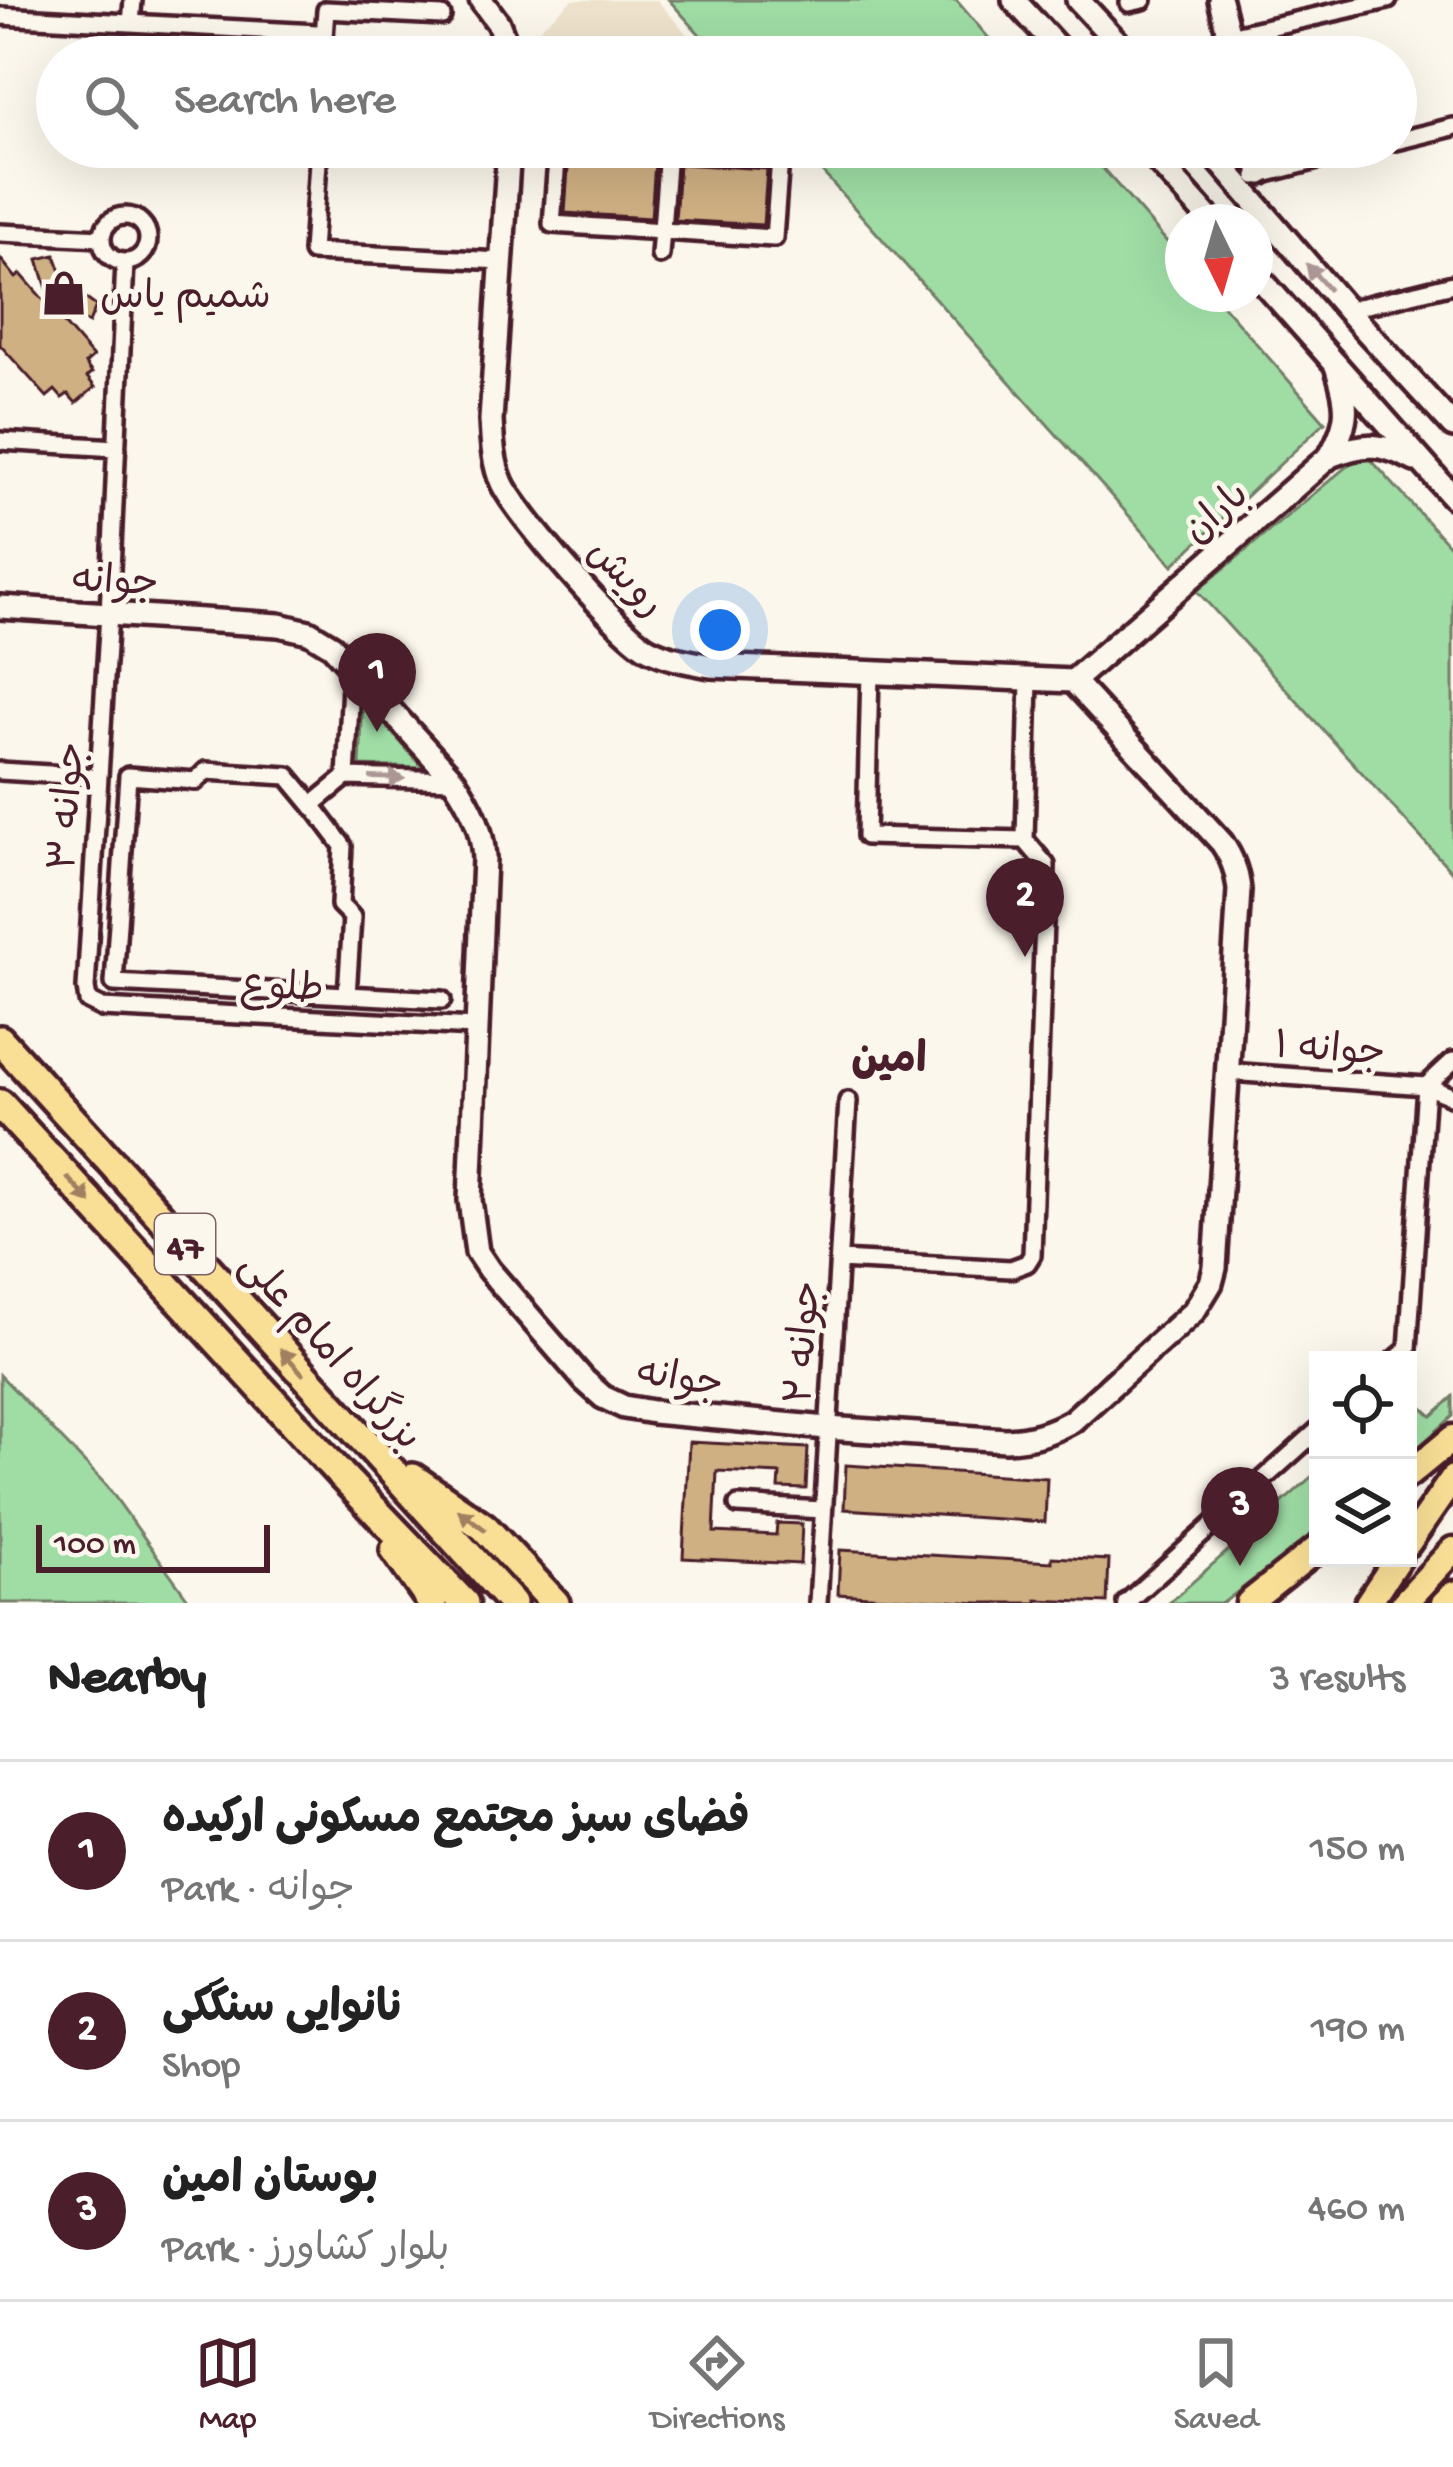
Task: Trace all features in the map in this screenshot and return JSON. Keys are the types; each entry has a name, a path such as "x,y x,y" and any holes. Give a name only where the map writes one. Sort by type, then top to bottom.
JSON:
{"highway":[{"name":"بزرگراه امام علی","path":"0,1040 512,1603"},
{"name":"بزرگراه امام علی","path":"0,1104 464,1603"},
{"path":"370,1449 484,1528 555,1603"},
{"path":"340,1474 432,1603"}],"main road":[{"path":"1417,1468 1453,1438"},
{"path":"1417,1530 1453,1478"},
{"path":"1404,1603 1453,1550"},
{"path":"1249,1603 1309,1555"},
{"path":"1368,1603 1392,1567"},
{"path":"1444,1603 1453,1594"}],"street":[{"path":"131,23 133,0"},
{"path":"481,0 503,36"},
{"path":"1014,0 1046,36"},
{"path":"1220,0 1229,36"},
{"path":"1265,36 1388,0"},
{"path":"1043,4 1041,16 1052,36"},
{"path":"1078,4 1111,36"},
{"path":"323,36 326,10 442,16"},
{"path":"0,16 322,36"},
{"path":"1417,136 1453,127"},
{"path":"318,168 312,252 502,260"},
{"name":"رویش","path":"508,168 491,420 493,452 514,506 621,627 646,648 711,666 1073,681"},
{"path":"556,168 552,224 774,238 779,168"},
{"path":"660,254 667,168"},
{"path":"1164,168 1196,204"},
{"path":"1224,168 1347,310 1451,420"},
{"path":"1260,168 1261,173"},
{"path":"1240,187 1261,173 1282,168"},
{"path":"128,216 141,222 148,236 138,259 125,262 106,252 102,238 107,224 128,216"},
{"path":"0,233 102,238"},
{"name":"جوانه ۳","path":"88,1001 125,262"},
{"path":"1347,310 1453,284"},
{"path":"1273,293 1453,496"},
{"path":"1330,456 1346,416 1346,395 1336,367"},
{"path":"0,441 117,448"},
{"path":"1330,456 1372,445 1423,464"},
{"name":"باران","path":"1073,681 1330,456"},
{"name":"جوانه","path":"0,608 279,626 309,632 332,646 454,780 482,832 470,1200 477,1252 584,1381 624,1407 827,1428 1032,1439 1072,1421 1194,1311 1211,1283 1229,1072 1238,874 1231,856 1073,681"},
{"path":"346,777 352,667"},
{"path":"870,672 866,836 1024,840"},
{"path":"839,1260 1011,1269 1027,1263 1032,1255 1046,865 1024,840 1029,679"},
{"path":"0,771 99,777"},
{"path":"347,995 352,917 340,904 343,846 288,776 206,771 196,781 128,776 114,983 442,1000"},
{"path":"312,805 346,777 454,780"},
{"name":"طلوع","path":"88,1001 102,1008 475,1027"},
{"path":"1405,1351 1426,1086 1453,1060"},
{"name":"جوانه ۱","path":"1229,1072 1426,1086 1453,1097"},
{"name":"جوانه ۲","path":"818,1603 848,1101"},
{"path":"1126,1603 1309,1438"},
{"path":"739,1505 822,1510"}],"shaded area":[{"path":"572,0 657,0 689,36 538,36 539,29"}],"green space":[{"path":"669,0 956,0 987,36 701,36"},
{"path":"819,168 1102,168 1165,239 1165,312 1229,312 1325,422 1173,565"},
{"path":"1364,452 1453,550 1453,873 1197,591"},
{"path":"363,699 423,768 360,766"},
{"path":"0,1375 107,1486 191,1603 0,1603"},
{"path":"1453,1397 1453,1416 1417,1448 1417,1402 1432,1416"},
{"path":"1309,1479 1309,1537 1223,1603 1169,1603"}],"building":[{"path":"568,168 655,168 651,218 565,213"},
{"path":"679,168 767,169 763,225 675,220"},
{"path":"55,255 70,287 96,306 89,323 52,305 38,259"},
{"path":"0,258 16,278 21,274 93,357 85,364 95,387 76,403 55,390 47,397 0,345"},
{"path":"689,1442 808,1448 806,1489 779,1488 780,1474 717,1471 714,1532 776,1535 777,1523 802,1524 800,1564 683,1558"},
{"path":"846,1465 1047,1478 1045,1522 844,1509"},
{"path":"840,1550 1052,1562 1052,1557 1109,1560 1107,1603 980,1603 838,1594"}],"place":[{"name":"شمیم یاس","path":"64,293"},
{"name":"فضای سبز مجتمع مسکونی ارکیده","path":"377,732"},
{"name":"نانوایی سنگکی","path":"1025,957"},
{"name":"بوستان امین","path":"1240,1566"}],"district":[{"name":"امین","path":"889,1056"}]}
